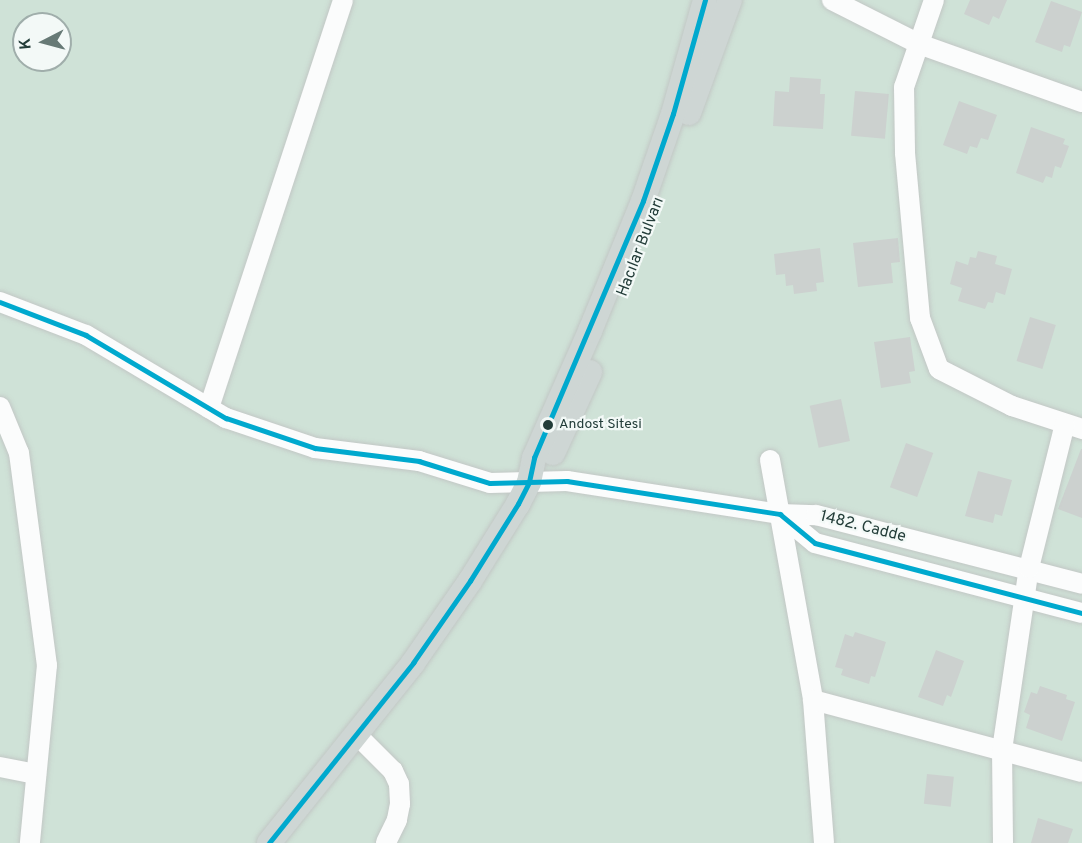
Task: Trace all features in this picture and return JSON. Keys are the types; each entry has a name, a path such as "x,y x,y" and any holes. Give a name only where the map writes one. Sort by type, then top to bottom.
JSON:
{"main road":[{"name":"Hacılar Bulvarı","path":"269,843 413,663 507,524 529,482 537,450 586,341 643,201 673,114 705,0"},
{"name":"Hacılar Bulvarı","path":"529,482 548,463 618,306 730,0"}],"street":[{"path":"209,408 343,0"},
{"path":"832,0 918,44 1082,102"},
{"path":"934,0 904,87 905,153 920,318 939,369 1012,406 1073,426 1029,568 1002,750 1003,843"},
{"path":"0,302 86,335 226,418 315,448 419,461 490,483 567,481 780,514"},
{"path":"0,406 19,453 47,665 30,843"},
{"path":"770,460 813,700 824,843"},
{"name":"1482. Cadde","path":"780,514 816,515 1029,568 1082,584"},
{"name":"1482. Cadde","path":"780,514 814,543 1082,613"},
{"path":"813,700 1082,772"},
{"path":"356,734 393,771 399,784 398,820 386,843"},
{"path":"0,767 36,774"}],"green space":[{"path":"0,0 1082,0 1082,843 0,843"}],"building":[{"path":"970,0 1007,0 999,19 993,16 989,25 964,14"},
{"path":"1051,1 1082,12 1070,47 1064,45 1062,52 1035,42"},
{"path":"790,77 821,79 820,94 825,94 823,129 773,126 775,91 789,92"},
{"path":"855,91 889,94 885,139 851,136"},
{"path":"959,101 997,115 988,140 981,138 977,148 970,146 967,154 943,145"},
{"path":"1031,127 1065,139 1063,144 1069,146 1061,168 1055,166 1052,178 1046,176 1043,183 1016,173"},
{"path":"898,238 900,262 891,263 893,283 858,287 853,243"},
{"path":"820,248 824,282 816,283 817,291 794,294 793,285 786,286 785,274 776,275 774,254"},
{"path":"978,251 997,256 995,264 1012,269 1005,295 996,292 993,303 988,302 985,309 958,301 962,288 950,284 956,261 968,265 970,257 976,258"},
{"path":"1030,317 1056,325 1042,369 1017,361"},
{"path":"910,337 915,371 909,372 911,383 881,388 874,342"},
{"path":"841,399 850,441 819,448 810,406"},
{"path":"906,443 933,453 917,497 890,487"},
{"path":"1082,449 1082,518 1058,509"},
{"path":"978,471 1012,480 1002,516 995,514 993,523 965,516"},
{"path":"855,632 886,642 875,677 871,676 869,684 841,675 843,669 835,667 845,634 853,637"},
{"path":"936,650 964,661 951,697 947,695 943,706 918,697"},
{"path":"1040,686 1067,695 1066,699 1075,702 1062,741 1026,728 1030,715 1024,712 1031,692 1037,694"},
{"path":"927,774 954,777 951,807 924,804"},
{"path":"1038,818 1073,829 1068,843 1031,843"}],"transit line":[{"path":"269,843 413,663 470,581 518,504 529,482 534,458 643,201 673,114 705,0"},
{"path":"0,302 86,335 226,418 315,448 419,461 490,483 567,481 780,514 815,543 1082,613"}],"place":[{"name":"Andost Sitesi","path":"548,425"}]}
